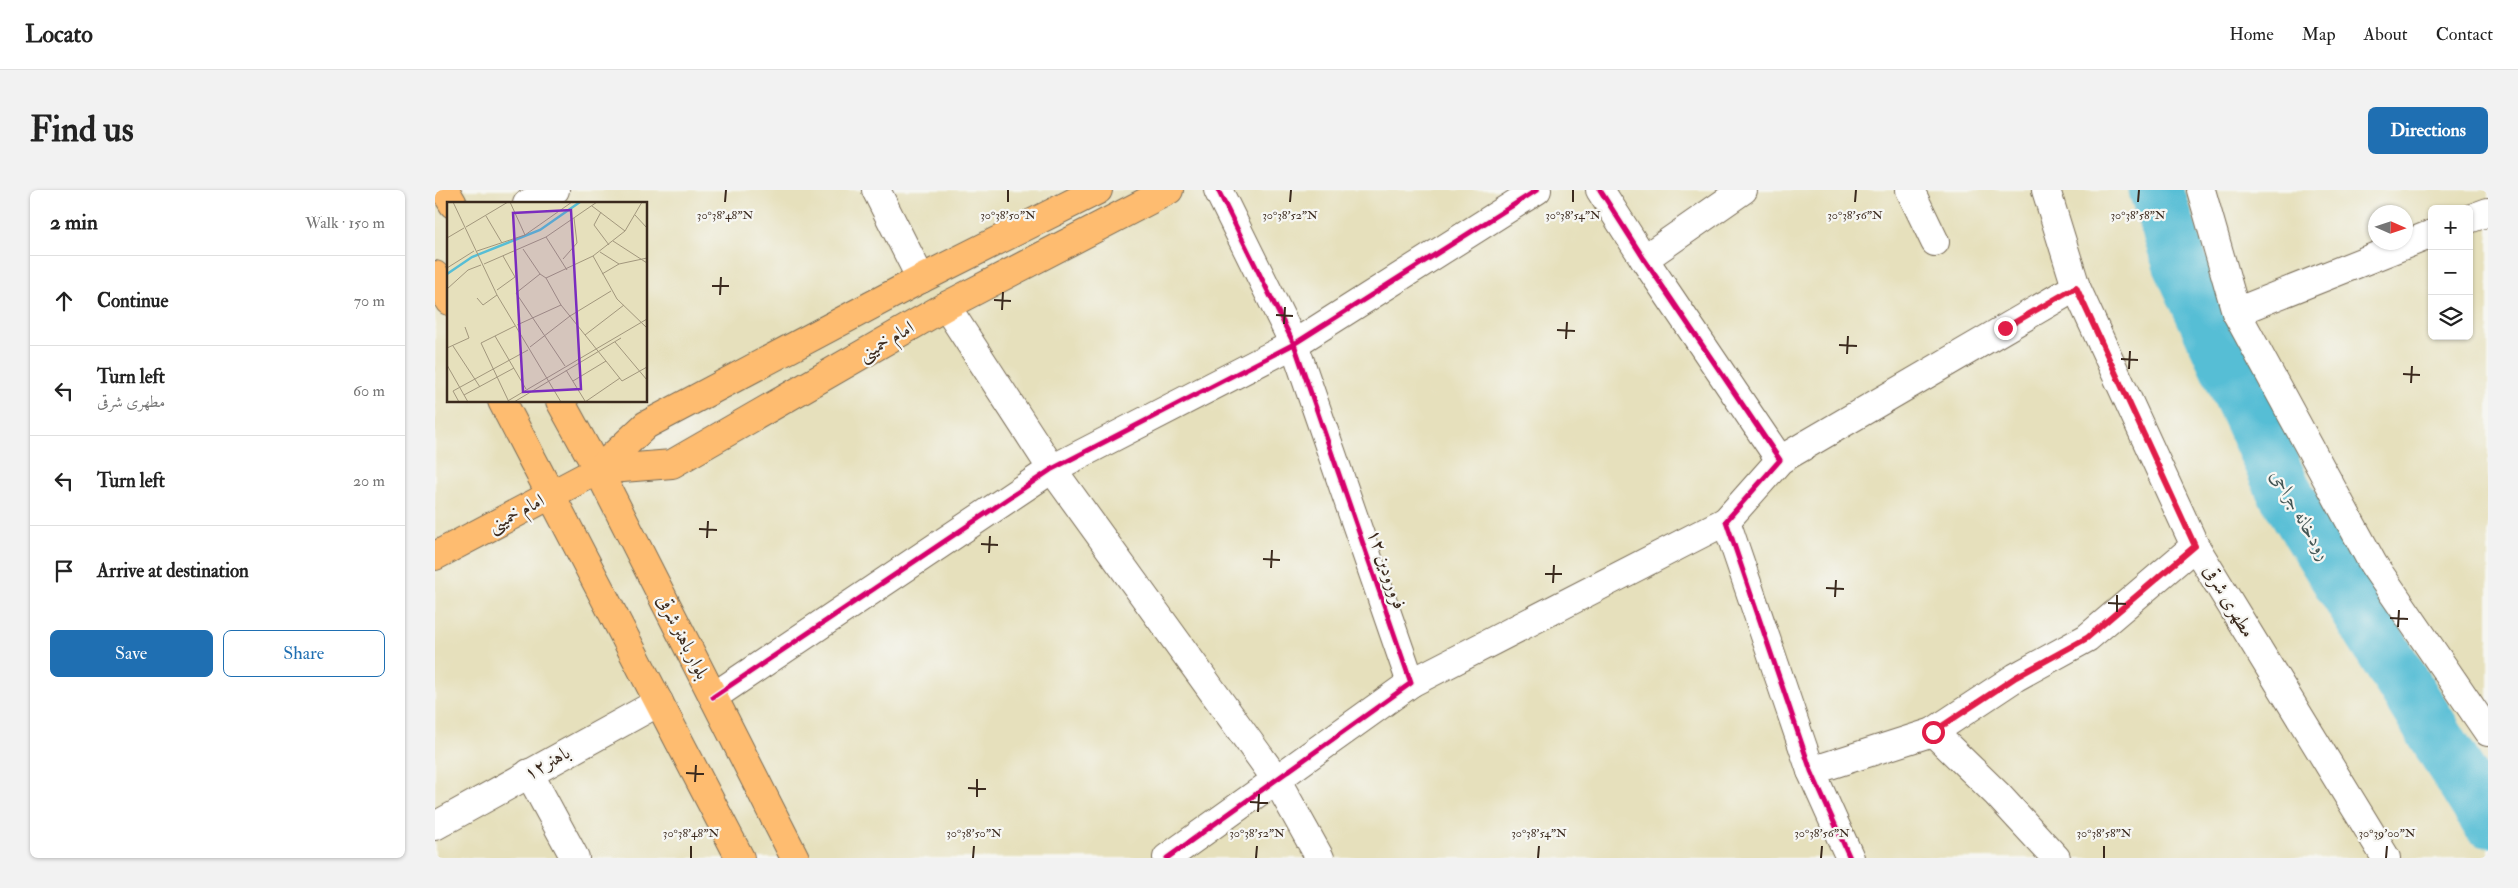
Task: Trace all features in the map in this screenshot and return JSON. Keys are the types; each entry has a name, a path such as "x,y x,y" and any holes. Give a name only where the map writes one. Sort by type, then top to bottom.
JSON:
{"main road":[{"path":"445,190 452,202"},
{"name":"امام خمینی","path":"435,556 598,470 647,425 921,280 1098,190"},
{"name":"امام خمینی","path":"598,470 672,464 946,306 1169,190"},
{"path":"435,275 447,297"},
{"path":"504,402 740,858"},
{"name":"بلوار باهنر شرقی","path":"562,402 795,858"}],"street":[{"path":"531,202 555,190"},
{"path":"876,190 921,280"},
{"name":"۱۲ فرورودین","path":"1218,190 1294,344 1411,682"},
{"path":"713,697 1052,469 1294,344 1537,190"},
{"path":"1600,190 1644,259 1781,460"},
{"path":"1644,259 1743,190"},
{"path":"1910,190 1935,242"},
{"name":"مطهری شرقی","path":"2046,190 2076,287 2195,546 2386,858"},
{"path":"2201,190 2236,312 2373,564 2488,732"},
{"path":"2473,218 2488,212"},
{"path":"2236,312 2428,236"},
{"path":"1167,858 1411,682 1726,521 1781,460 2076,287"},
{"path":"946,306 1052,469 1276,779 1320,858"},
{"path":"1726,521 1811,771 1850,858"},
{"path":"1811,771 1933,732 2016,677 2087,638 2195,546"},
{"name":"باهنر۱۲","path":"435,826 659,702"},
{"path":"1933,732 1997,794 2056,858"},
{"path":"529,773 575,858"}],"waterway":[{"name":"رودخانه جراحی","path":"2156,190 2180,263 2284,491 2488,820"}],"cycle path":[{"path":"1167,858 1411,683 1294,344 1218,190"},
{"path":"713,697 1052,469 1294,344 1537,190"},
{"path":"1600,190 1644,259 1780,460 1726,521 1811,771 1850,858"}],"route":[{"path":"1933,732 2016,677 2087,638 2195,546 2076,287 2005,328"}]}
